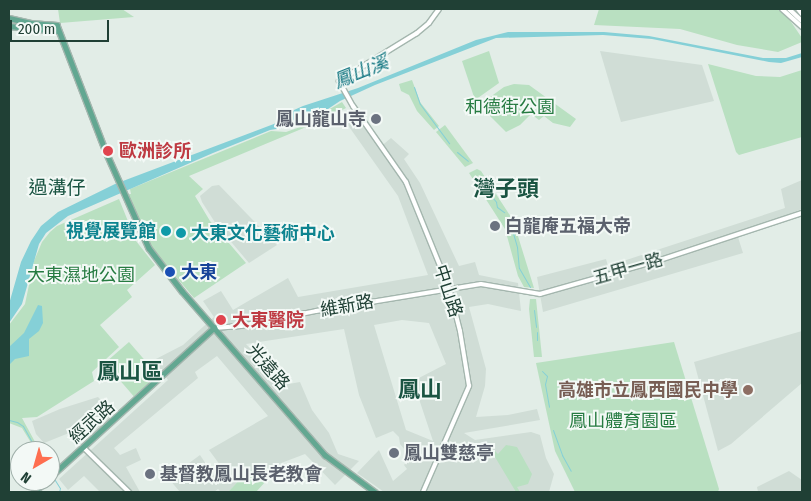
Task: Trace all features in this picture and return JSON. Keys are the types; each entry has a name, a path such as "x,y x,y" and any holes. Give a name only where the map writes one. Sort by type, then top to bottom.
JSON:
{"main road":[{"name":"中山路","path":"423,492 469,386 460,331 449,288 406,182 351,104 338,82 416,34 429,23 439,9"},
{"path":"782,9 802,27"},
{"path":"789,9 802,21"},
{"path":"798,9 802,14"},
{"path":"9,18 30,23 57,25 58,31 9,26"},
{"name":"光遠路","path":"58,31 119,183 149,248 214,328 328,459 375,492"},
{"name":"五甲一路","path":"449,288 481,284 540,294 640,266 802,213"},
{"name":"維新路","path":"214,328 241,326 449,288"},
{"name":"經武路","path":"60,468 214,328"},
{"path":"84,448 129,492"}],"shaded area":[{"path":"600,51 702,65 714,101 621,122"},
{"path":"351,110 379,148 391,138 409,154 404,159 420,183 459,266 475,262 479,275 518,283 521,311 488,304 469,307 486,369 485,386 476,417 508,415 537,409 540,420 464,433 475,440 531,432 540,435 546,458 554,474 549,492 384,492 357,473 379,450 393,481 407,469 404,465 411,457 400,444 399,437 393,431 376,438 359,395 344,329 246,344 283,385 300,382 312,410 329,433 338,454 359,461 335,485 305,454 276,465 266,481 245,474 228,492 221,492 218,489 214,492 180,492 169,479 177,472 200,455 214,476 223,469 209,450 268,416 217,356 195,372 198,378 114,448 120,455 136,448 141,460 126,467 140,492 100,492 84,476 68,490 60,478 168,380 154,360 183,345 214,317 203,301 221,291 233,310 288,278 298,297 428,275 398,196 340,114","holes":["402,320 429,323 446,364 413,381 433,441 406,430 374,325"]},
{"path":"802,180 802,209 737,234 743,253 543,312 537,277 606,259 608,266 785,208 781,189"},
{"path":"219,185 277,245 249,263 216,224 202,202 200,196 212,186"},
{"name":"高雄市立鳳西國民中學","path":"802,331 802,383 731,444 718,451 694,362"},
{"path":"98,397 116,416 89,440 84,427 49,441 42,441 36,434 32,421 60,409"},
{"path":"789,471 802,480 802,492 758,492 757,487"}],"green space":[{"path":"58,9 122,9 134,17 60,23"},
{"path":"599,9 777,9 787,16 802,38 802,42 778,52 737,45 680,29 594,25"},
{"path":"489,51 499,83 475,100 462,61"},
{"path":"708,64 756,76 780,77 802,70 802,137 739,155 736,152"},
{"path":"412,80 420,102 439,126 434,130 417,111 409,95 401,91 399,84"},
{"name":"和德街公園","path":"514,84 529,85 576,119 570,127 553,123 544,116 539,120 531,114 520,125 506,132 479,105 504,87"},
{"name":"大東文化藝術中心","path":"342,102 346,108 323,120 189,176 203,189 195,196 210,221 246,263 194,298 148,244 127,194 131,194 130,189 271,131 286,132 303,126 302,122 323,116 328,110"},
{"path":"445,125 473,163 465,167 436,132"},
{"path":"477,169 481,171 513,220 534,288 524,287 518,276 505,229 469,173"},
{"name":"大東濕地公園","path":"119,199 136,241 155,265 127,290 132,297 100,325 119,347 92,372 94,381 37,417 22,418 35,441 30,441 22,428 9,423 9,325 25,304 34,261 42,242 57,226"},
{"path":"530,299 536,299 542,357 534,357 529,309"},
{"path":"129,342 158,375 134,396 105,363"},
{"name":"鳳山體育園區","path":"674,342 719,489 718,492 575,492 555,451 536,363"},
{"path":"506,445 517,447 532,474 528,484 517,487 520,492 516,492 492,452 495,451 498,454"},
{"path":"245,474 266,481 256,492 228,492"}],"water":[{"path":"508,32 604,32 649,36 763,58 786,58 802,53 802,57 781,63 769,62 652,39 603,35 496,38 375,85 340,101 328,109 323,116 304,125 296,120 288,127 270,130 68,216 46,233 39,244 22,304 9,323 9,304 21,262 41,226 58,212 115,184 287,119 294,110 303,106 358,88 476,40"},
{"path":"38,305 42,306 43,323 39,331 29,339 29,356 15,359 9,365 9,347 24,333"}],"waterway":[{"path":"414,87 420,104 449,143"},
{"path":"457,152 468,161"},
{"path":"477,179 496,202 497,207 504,212"},
{"path":"513,233 517,247 519,268 530,287"},
{"path":"534,310 536,327"},
{"path":"537,332 537,340"},
{"path":"542,371 547,376 545,384 549,407"},
{"path":"9,420 23,426 31,441"},
{"path":"553,430 562,455 571,471"}],"place":[{"name":"鳳山龍山寺","path":"376,119"},
{"name":"歐洲診所","path":"108,151"},
{"name":"白龍庵五福大帝","path":"495,226"},
{"name":"視覺展覽館","path":"166,231"},
{"name":"大東文化藝術中心","path":"181,233"},
{"name":"大東","path":"170,272"},
{"name":"大東醫院","path":"221,320"},
{"name":"高雄市立鳳西國民中學","path":"748,390"},
{"name":"鳳山雙慈亭","path":"394,453"},
{"name":"基督教鳳山長老教會","path":"150,474"}],"district":[{"name":"過溝仔","path":"57,188"},
{"name":"灣子頭","path":"506,189"},
{"name":"鳳山區","path":"130,372"},
{"name":"鳳山","path":"420,390"}],"water label":[{"name":"鳳山溪","path":"361,72"}]}
